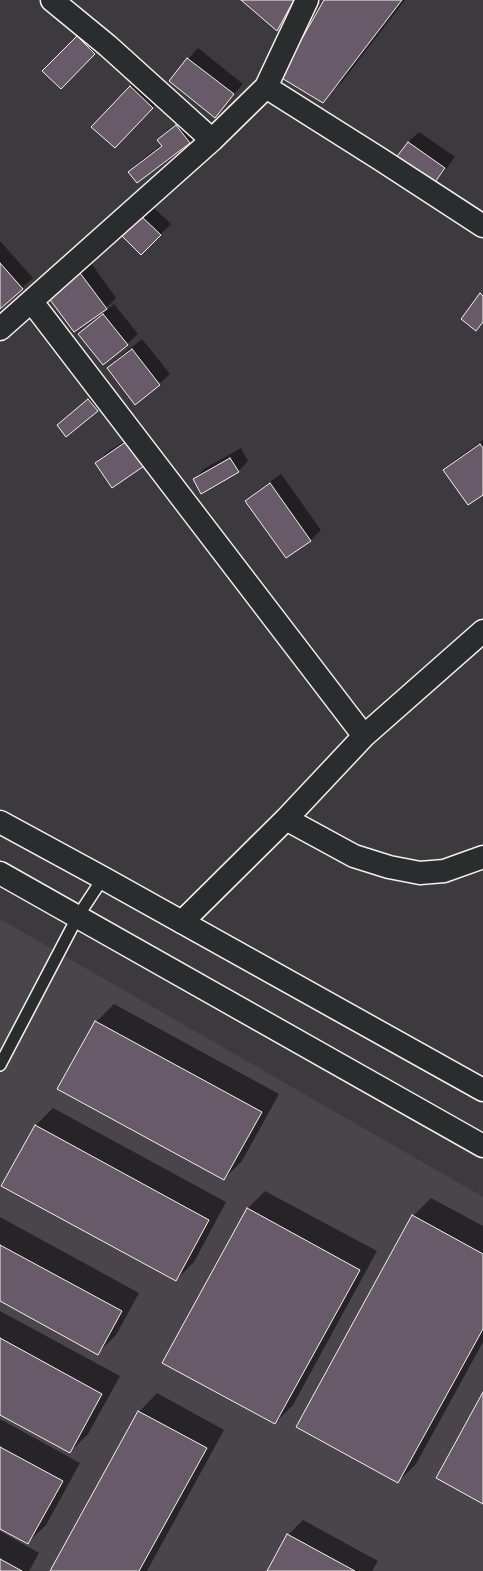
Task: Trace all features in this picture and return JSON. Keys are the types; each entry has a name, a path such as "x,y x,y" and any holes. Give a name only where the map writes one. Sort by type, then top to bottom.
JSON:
{"street":[{"path":"52,0 108,46 212,140"},
{"path":"0,329 212,140 266,87 307,0"},
{"path":"266,87 483,226"},
{"path":"32,302 364,736"},
{"path":"182,922 286,819 364,736 483,631"},
{"path":"286,819 354,856 389,867 420,874 444,871 483,857"},
{"path":"0,822 483,1090"},
{"path":"0,873 483,1146"}],"lane":[{"path":"0,1065 78,916 103,878"}],"shaded area":[{"path":"0,919 483,1197 483,1571 0,1571"}],"building":[{"path":"241,0 294,0 277,31"},
{"path":"324,0 402,0 323,103 280,77"},
{"path":"77,36 95,54 61,89 42,71"},
{"path":"187,58 234,94 215,118 169,81"},
{"path":"130,86 153,108 115,148 91,127"},
{"path":"176,125 190,143 137,183 128,172 162,146 157,140"},
{"path":"408,142 445,168 433,185 395,159"},
{"path":"141,216 161,235 141,255 121,235"},
{"path":"0,263 23,289 0,309"},
{"path":"80,273 107,309 74,332 48,297"},
{"path":"480,293 483,296 483,322 476,331 461,319"},
{"path":"103,314 128,345 103,365 78,334"},
{"path":"132,349 160,385 135,405 107,368"},
{"path":"88,399 98,411 66,437 57,425"},
{"path":"130,439 147,464 112,488 95,463"},
{"path":"480,444 483,448 483,495 468,505 443,470"},
{"path":"230,458 239,472 201,494 193,479"},
{"path":"270,483 311,541 286,558 245,501"},
{"path":"95,1021 262,1112 224,1180 57,1089"},
{"path":"35,1125 209,1220 176,1281 1,1186"},
{"path":"247,1208 360,1270 275,1424 162,1363"},
{"path":"412,1215 483,1254 483,1329 398,1483 296,1427"},
{"path":"0,1245 122,1311 98,1355 0,1301"},
{"path":"0,1338 102,1394 70,1453 0,1415"},
{"path":"483,1392 483,1504 436,1478"},
{"path":"138,1411 207,1448 139,1571 50,1571"},
{"path":"0,1447 63,1481 28,1544 0,1529"},
{"path":"287,1534 355,1571 267,1571"},
{"path":"0,1559 22,1571 0,1571"}]}
